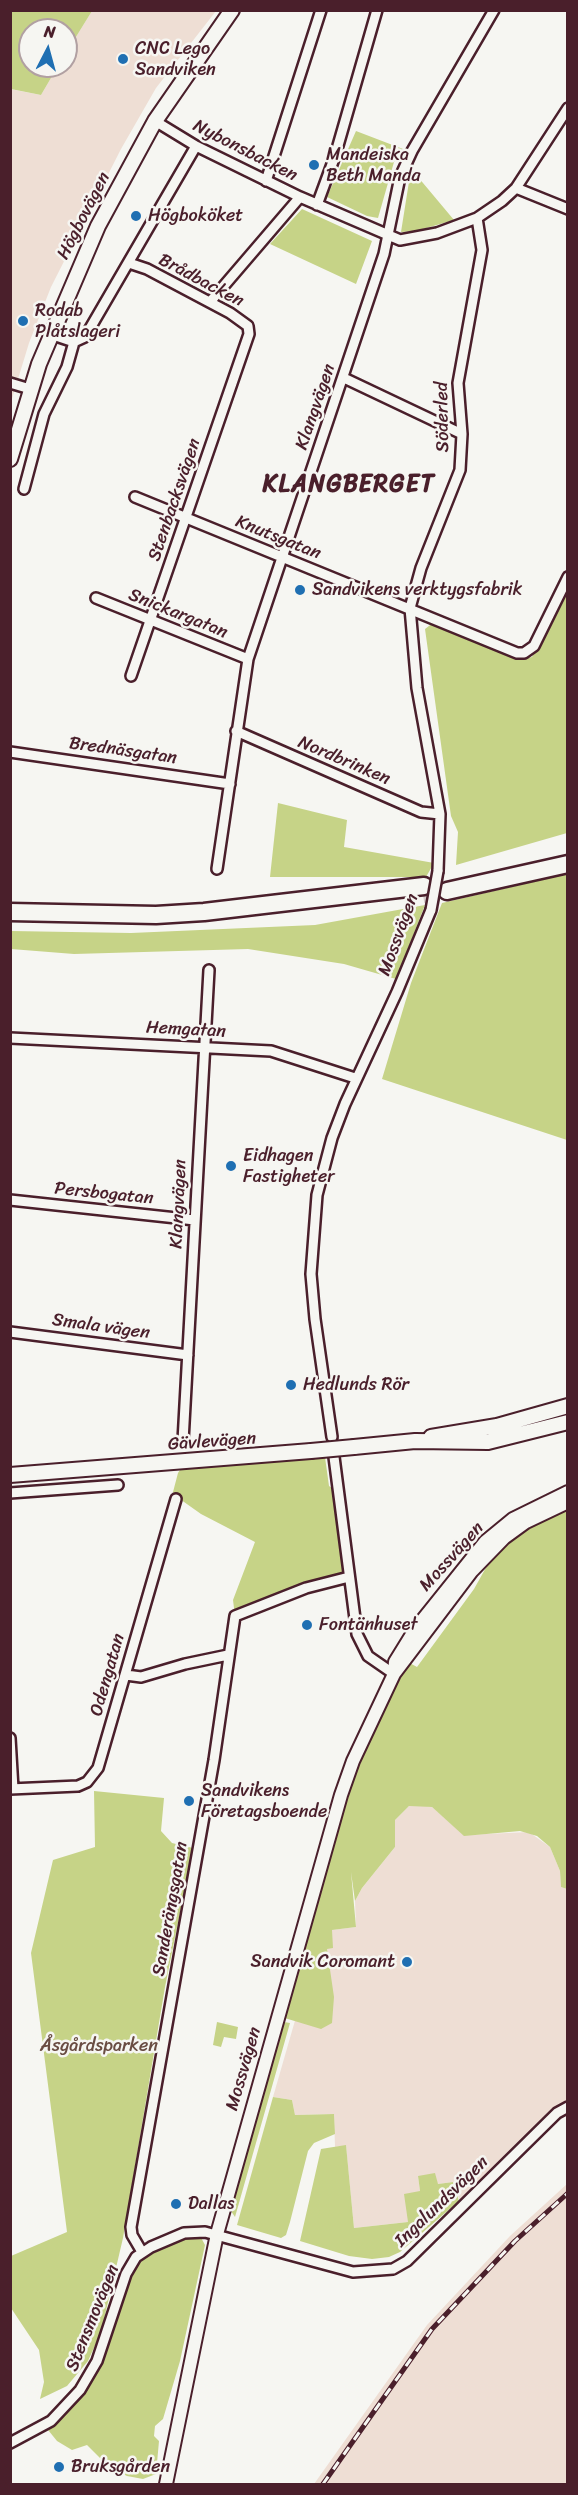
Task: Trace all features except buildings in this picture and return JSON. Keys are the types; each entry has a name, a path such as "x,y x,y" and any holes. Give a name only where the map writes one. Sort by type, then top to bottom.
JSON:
{"highway":[{"path":"444,882 567,854"},
{"path":"444,882 567,864"},
{"path":"10,912 145,915 426,897"},
{"path":"10,922 196,922 301,913 426,897"}],"main road":[{"name":"Högbovägen","path":"10,459 30,389 50,334 98,226 155,121 232,10"},
{"name":"Gävlevägen","path":"415,1441 458,1431 497,1426 567,1406"},
{"name":"Gävlevägen","path":"10,1475 415,1441 488,1442 567,1422"}],"street":[{"path":"266,181 321,10"},
{"path":"317,205 335,156 376,10"},
{"name":"Klangvägen","path":"217,869 236,731 249,659 344,378 388,237 396,188 404,168 494,10"},
{"path":"388,237 400,240 422,237 477,218 516,188 567,108"},
{"name":"Nybonsbacken","path":"155,121 196,146 266,181 388,237"},
{"name":"Brådbacken","path":"74,342 85,337 196,146"},
{"path":"516,188 567,209"},
{"path":"210,302 300,197"},
{"name":"Söderled","path":"410,608 421,568 457,482 462,434 459,376 482,250 477,218"},
{"name":"Brådbacken","path":"129,263 210,302 248,326 249,334"},
{"path":"24,489 44,414 67,367 74,342 50,334"},
{"name":"Stenbacksvägen","path":"131,676 249,334"},
{"path":"344,378 462,434"},
{"path":"10,383 30,389"},
{"name":"Knutsgatan","path":"135,497 410,608"},
{"path":"410,608 524,653 534,646 567,577"},
{"name":"Snickargatan","path":"96,598 249,659"},
{"name":"Mossvägen","path":"332,1437 315,1319 312,1274 314,1224 323,1168 356,1078 397,992 426,897 444,882 440,814 417,688 410,608"},
{"name":"Nordbrinken","path":"236,731 411,808 440,814"},
{"name":"Brednäsgatan","path":"10,752 230,784"},
{"name":"Klangvägen","path":"183,1441 209,970"},
{"name":"Hemgatan","path":"10,1038 271,1051 356,1078"},
{"name":"Persbogatan","path":"10,1200 195,1220"},
{"name":"Smala vägen","path":"10,1332 188,1355"},
{"path":"333,1457 354,1618 361,1647 378,1665 394,1674"},
{"path":"10,1493 118,1485"},
{"name":"Mossvägen","path":"394,1674 394,1662 416,1628 485,1542 513,1520 567,1492"},
{"name":"Odengatan","path":"12,1789 68,1787 87,1782 93,1776 98,1767 126,1675 176,1499"},
{"name":"Mossvägen","path":"166,2484 217,2234 341,1796 363,1737 394,1674 462,1582 504,1538 526,1522 567,1502"},
{"name":"Sanderängsgatan","path":"142,2252 132,2235 131,2227 214,1760 228,1655 237,1614 306,1588 350,1577"},
{"path":"126,1675 141,1677 185,1664 228,1655"},
{"path":"10,1738 12,1789"},
{"name":"Ingalundsvägen","path":"217,2234 353,2272 393,2269 407,2261 542,2127 567,2107"},
{"name":"Stensmovägen","path":"10,2443 51,2421 80,2390 97,2361 126,2274 142,2252 161,2241 184,2233 217,2234"}],"shaded area":[{"path":"92,11 216,11 156,88 121,149 51,287 29,343 11,402 10,89 41,95 51,78 78,78 78,34"},
{"path":"409,1806 432,1807 464,1835 529,1832 550,1847 560,1871 561,1887 567,1889 567,2107 462,2207 453,2182 438,2184 418,2176 420,2191 408,2222 354,2228 346,2146 335,2147 334,2114 295,2115 292,2100 273,2097 311,1965 331,1930 356,1927 355,1901 362,1888 395,1847 395,1820"},
{"path":"567,2184 567,2484 314,2484 427,2325 510,2236"}],"green space":[{"path":"10,11 92,11 78,34 78,18 18,18 18,78 51,78 41,95 11,89"},
{"path":"356,131 403,149 394,162 378,218 367,216 327,197"},
{"path":"411,169 454,220 416,231 401,232"},
{"path":"302,209 372,241 356,284 270,244"},
{"path":"567,591 567,833 456,865 458,832 451,816 425,629 434,622 501,653 522,659 532,657"},
{"path":"278,803 347,820 344,847 434,863 426,877 270,877"},
{"path":"567,874 567,1140 382,1079 411,983 442,903"},
{"path":"425,905 396,979 344,964 248,949 74,954 11,949 11,931 131,933 315,925"},
{"path":"324,1450 329,1486 338,1492 349,1577 235,1616 233,1600 255,1542 201,1514 177,1497 173,1492 178,1473 185,1462"},
{"path":"567,1510 567,1889 561,1887 560,1871 550,1847 537,1836 520,1831 464,1836 432,1807 409,1806 395,1820 395,1847 362,1888 355,1901 351,1872 356,1927 332,1930 333,1948 327,1949 334,1997 332,2023 321,2029 278,2016 341,1795 406,1661 417,1667 474,1589 488,1564 515,1536 543,1519"},
{"name":"Åsgårdsparken","path":"94,1791 164,1798 161,1831 172,1843 193,1848 165,1987 123,2238 101,2332 88,2361 67,2386 40,2399 44,2382 39,2350 11,2308 11,2256 67,2232 31,1953 53,1860 95,1847"},
{"path":"217,2022 238,2027 236,2039 224,2037 221,2047 213,2045"},
{"path":"284,2022 290,2023 235,2217 229,2208"},
{"path":"273,2097 292,2100 295,2115 334,2114 335,2134 314,2143 308,2151 286,2235 281,2238 237,2225"},
{"path":"346,2145 354,2228 408,2222 404,2194 420,2191 418,2176 435,2173 438,2184 453,2182 459,2201 400,2252 389,2257 372,2259 349,2256 300,2241 321,2149"},
{"path":"198,2232 205,2245 180,2361 163,2419 155,2426 154,2436 159,2441 156,2474 143,2479 127,2476 109,2467 87,2445 72,2450 57,2441 44,2425 80,2390 136,2257"}],"tunnel":[{"path":"423,895 447,891"}],"railway":[{"path":"323,2484 432,2329 515,2241 568,2193"}],"place":[{"name":"CNC Lego Sandviken","path":"123,59"},
{"name":"Mandeiska Beth Manda","path":"314,165"},
{"name":"Högboköket","path":"136,216"},
{"name":"Rodab Plåtslageri","path":"23,321"},
{"name":"Sandvikens verktygsfabrik","path":"300,590"},
{"name":"Eidhagen Fastigheter","path":"231,1166"},
{"name":"Hedlunds Rör","path":"291,1385"},
{"name":"Fontänhuset","path":"307,1625"},
{"name":"Sandvikens Företagsboende","path":"189,1801"},
{"name":"Sandvik Coromant","path":"407,1962"},
{"name":"Dallas","path":"176,2204"},
{"name":"Bruksgården","path":"59,2467"}],"district":[{"name":"KLANGBERGET","path":"349,485"}]}
